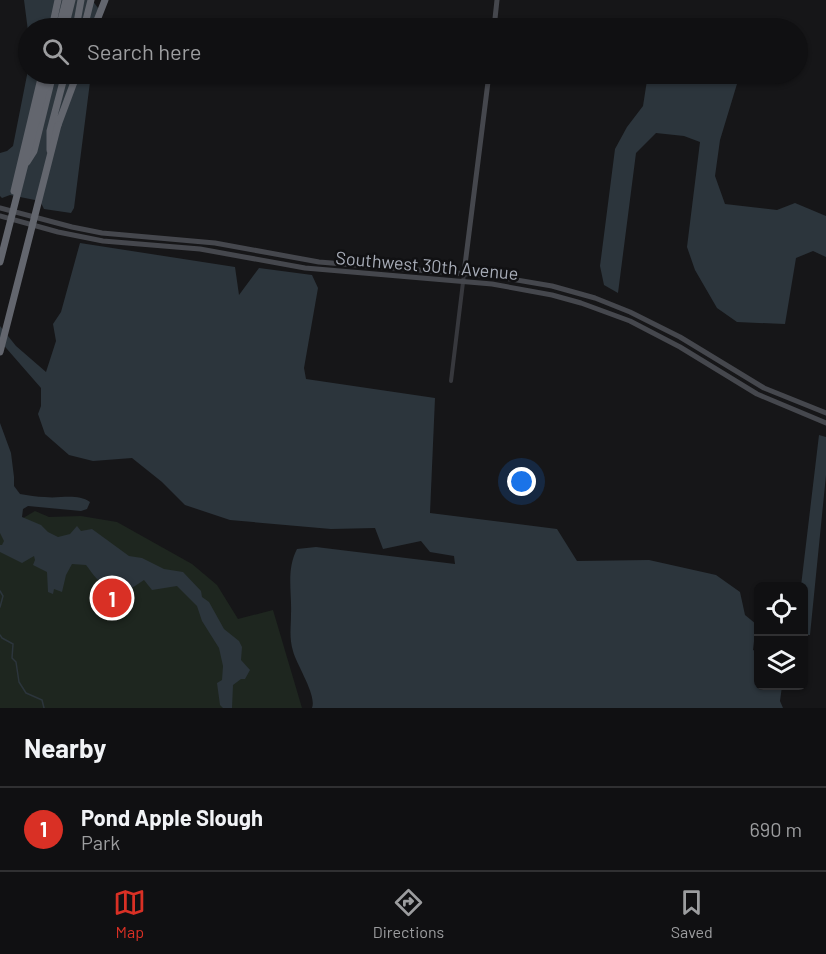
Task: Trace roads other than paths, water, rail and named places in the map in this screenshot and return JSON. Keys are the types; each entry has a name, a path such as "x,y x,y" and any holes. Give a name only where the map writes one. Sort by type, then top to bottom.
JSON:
{"highway":[{"path":"54,18 58,0"},
{"path":"62,18 66,0"},
{"path":"68,18 72,0"},
{"path":"78,18 81,0"},
{"path":"80,18 87,0"},
{"path":"87,18 92,0"},
{"path":"98,18 105,0"},
{"path":"0,256 40,84"},
{"path":"0,261 45,84"},
{"path":"25,164 34,151 51,84"},
{"path":"50,155 50,131 62,84"},
{"path":"0,352 69,84"},
{"path":"58,125 73,84"}],"main road":[{"path":"495,18 497,0"},
{"path":"464,273 488,84"},
{"name":"Southwest 30th Avenue","path":"0,208 93,231 208,242 289,258 464,273 538,282 609,303 680,337 764,388 826,413"},
{"name":"Southwest 30th Avenue","path":"0,216 58,232 103,241 200,249 297,267 537,291 581,303 616,316 680,347 730,380 765,398 826,423"},
{"path":"346,264 346,272"}],"street":[{"path":"451,381 464,273"}],"waterway":[{"path":"0,591 3,596 0,607"},
{"path":"0,635 13,644 12,658 16,662 19,682 26,693 42,700 44,708"}],"place":[{"name":"Pond Apple Slough","path":"112,598"}]}
